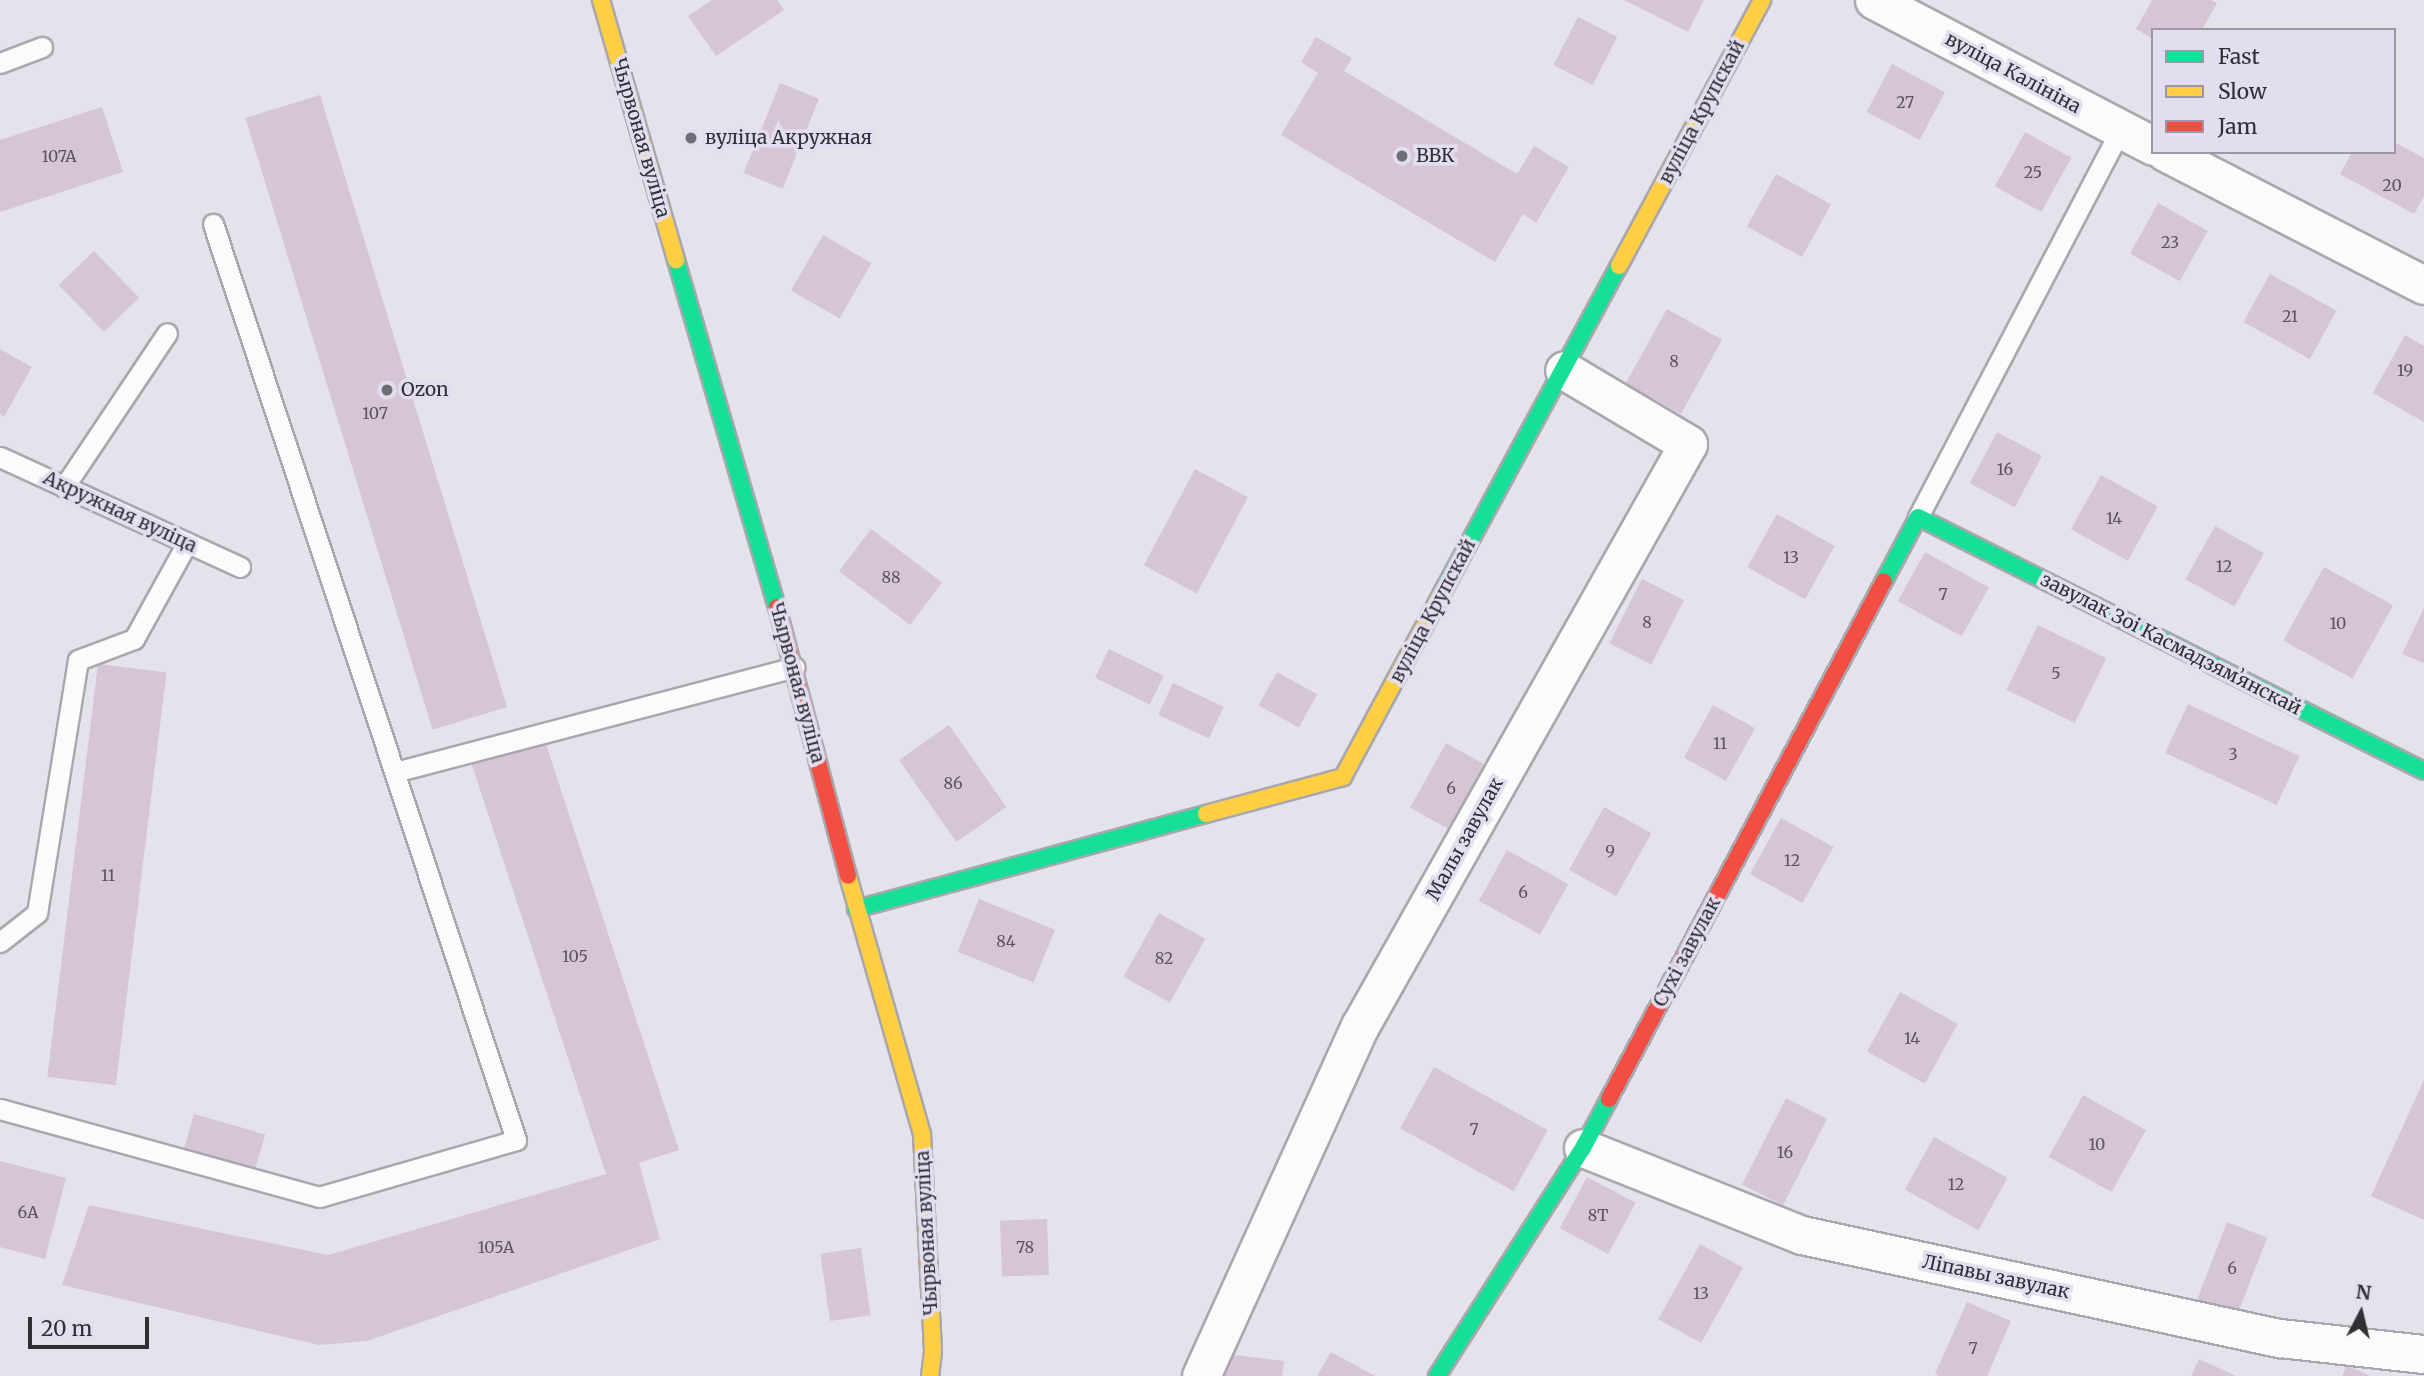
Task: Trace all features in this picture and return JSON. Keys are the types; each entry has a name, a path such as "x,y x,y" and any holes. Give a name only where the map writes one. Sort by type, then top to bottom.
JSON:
{"street":[{"name":"Чырвоная вуліца","path":"601,0 794,667 856,909 922,1134 933,1352 930,1376"},
{"name":"вуліца Крупскай","path":"856,909 1343,777 1762,0"},
{"name":"вуліца Калініна","path":"1874,0 2151,145"},
{"path":"2169,154 2424,285"},
{"name":"Малы завулак","path":"1201,1376 1360,1026 1688,444 1564,370"},
{"name":"завулак Зоі Касмадзямʼянскай","path":"1918,517 2424,771"},
{"name":"Сухі завулак","path":"1437,1376 1583,1148 1918,517"},
{"name":"Ліпавы завулак","path":"1583,1148 1802,1235 2280,1338 2422,1357"}],"lane":[{"path":"0,62 42,47"},
{"path":"1918,517 2121,129"},
{"path":"0,1108 319,1197 516,1140 213,224"},
{"path":"64,487 167,333"},
{"name":"Акружная вуліца","path":"0,457 240,567"},
{"path":"0,942 37,913 78,660 134,639 187,543"},
{"path":"395,772 794,667"}],"building":[{"path":"712,0 777,0 784,10 716,56 688,16"},
{"path":"1624,0 1704,0 1688,32"},
{"path":"2152,0 2211,0 2217,3 2203,28 2151,28 2151,38 2136,29"},
{"path":"1578,17 1617,37 1593,85 1553,65"},
{"name":"ВВК","path":"1316,37 1352,58 1344,71 1517,174 1534,146 1569,167 1536,223 1523,214 1495,262 1281,135 1318,73 1301,62"},
{"path":"1892,64 1945,92 1920,140 1867,112"},
{"path":"780,83 819,99 783,189 744,173"},
{"path":"320,95 507,707 433,730 245,118"},
{"path":"102,107 123,172 0,212 0,140"},
{"path":"2025,132 2071,158 2041,212 1995,186"},
{"path":"2396,143 2424,158 2424,196 2414,214 2340,174 2351,154 2396,154"},
{"path":"1776,174 1831,205 1802,257 1747,226"},
{"path":"2158,203 2208,231 2180,281 2130,254"},
{"path":"823,235 871,263 839,318 791,290"},
{"path":"94,251 139,298 104,332 59,285"},
{"path":"2270,274 2336,311 2310,359 2243,322"},
{"path":"1667,309 1722,340 1681,414 1626,383"},
{"path":"2405,335 2424,346 2424,422 2373,393"},
{"path":"0,349 32,367 4,417 0,414"},
{"path":"1997,432 2042,456 2015,507 1970,483"},
{"path":"1195,469 1248,497 1197,593 1144,565"},
{"path":"2101,475 2158,507 2128,561 2071,529"},
{"path":"1777,514 1835,546 1805,599 1747,567"},
{"path":"2215,526 2264,553 2234,607 2185,579"},
{"path":"871,529 942,583 910,625 839,571"},
{"path":"1925,552 1989,587 1962,636 1898,601"},
{"path":"2324,567 2393,605 2352,679 2283,640"},
{"path":"1642,579 1684,600 1651,664 1609,643"},
{"path":"2424,608 2424,663 2402,654"},
{"path":"2038,625 2106,658 2075,723 2006,690"},
{"path":"1109,649 1164,676 1150,705 1095,678"},
{"path":"98,664 166,672 116,1085 47,1077"},
{"path":"1277,672 1317,694 1299,728 1259,705"},
{"path":"1173,683 1224,707 1209,738 1158,715"},
{"path":"2188,704 2299,756 2277,805 2165,753"},
{"path":"1713,705 1755,728 1726,781 1684,757"},
{"path":"949,725 1006,807 956,842 899,760"},
{"path":"544,738 679,1150 639,1163 660,1239 367,1341 319,1345 62,1285 89,1205 328,1255 606,1174 471,762"},
{"path":"1446,743 1493,769 1457,834 1410,808"},
{"path":"1604,807 1651,833 1616,896 1569,870"},
{"path":"1781,818 1833,847 1802,903 1750,874"},
{"path":"1507,850 1568,884 1540,935 1479,901"},
{"path":"979,899 1055,930 1034,983 958,952"},
{"path":"1159,913 1205,939 1170,1003 1124,977"},
{"path":"1900,992 1958,1024 1925,1083 1867,1051"},
{"path":"1434,1067 1548,1130 1514,1191 1400,1128"},
{"path":"2424,1080 2424,1220 2371,1196"},
{"path":"2083,1095 2146,1130 2112,1192 2049,1157"},
{"path":"1786,1098 1827,1119 1783,1205 1742,1184"},
{"path":"194,1114 265,1134 255,1170 184,1150"},
{"path":"1934,1137 2007,1178 1978,1230 1905,1189"},
{"path":"0,1161 66,1178 45,1259 0,1247"},
{"path":"1587,1177 1636,1203 1608,1254 1560,1228"},
{"path":"1047,1219 1049,1275 1002,1277 1000,1221"},
{"path":"2227,1222 2267,1237 2237,1315 2197,1299"},
{"path":"1700,1244 1743,1268 1701,1343 1658,1319"},
{"path":"861,1248 870,1315 830,1321 820,1254"},
{"path":"1967,1302 2011,1321 1987,1376 1935,1374"},
{"path":"1331,1352 1375,1376 1317,1376"},
{"path":"1226,1354 1284,1361 1282,1376 1223,1376"},
{"path":"2199,1359 2236,1376 2191,1376"},
{"path":"2347,1365 2370,1376 2342,1376"}],"traffic: fast":[{"path":"676,260 777,607"},
{"path":"1442,593 1619,266"},
{"path":"1884,581 1918,517 2424,771"},
{"path":"856,909 1206,814"},
{"path":"1437,1376 1583,1148 1609,1099"}],"traffic: slow":[{"path":"601,0 676,260"},
{"path":"1619,266 1762,0"},
{"path":"1206,814 1343,777 1442,593"},
{"path":"848,876 922,1134 933,1352 930,1376"}],"traffic: jam":[{"path":"1609,1099 1884,581"},
{"path":"777,607 848,876"}],"place":[{"name":"вуліца Акружная","path":"691,138"},
{"name":"ВВК","path":"1402,156"},
{"name":"Ozon","path":"387,390"}]}
